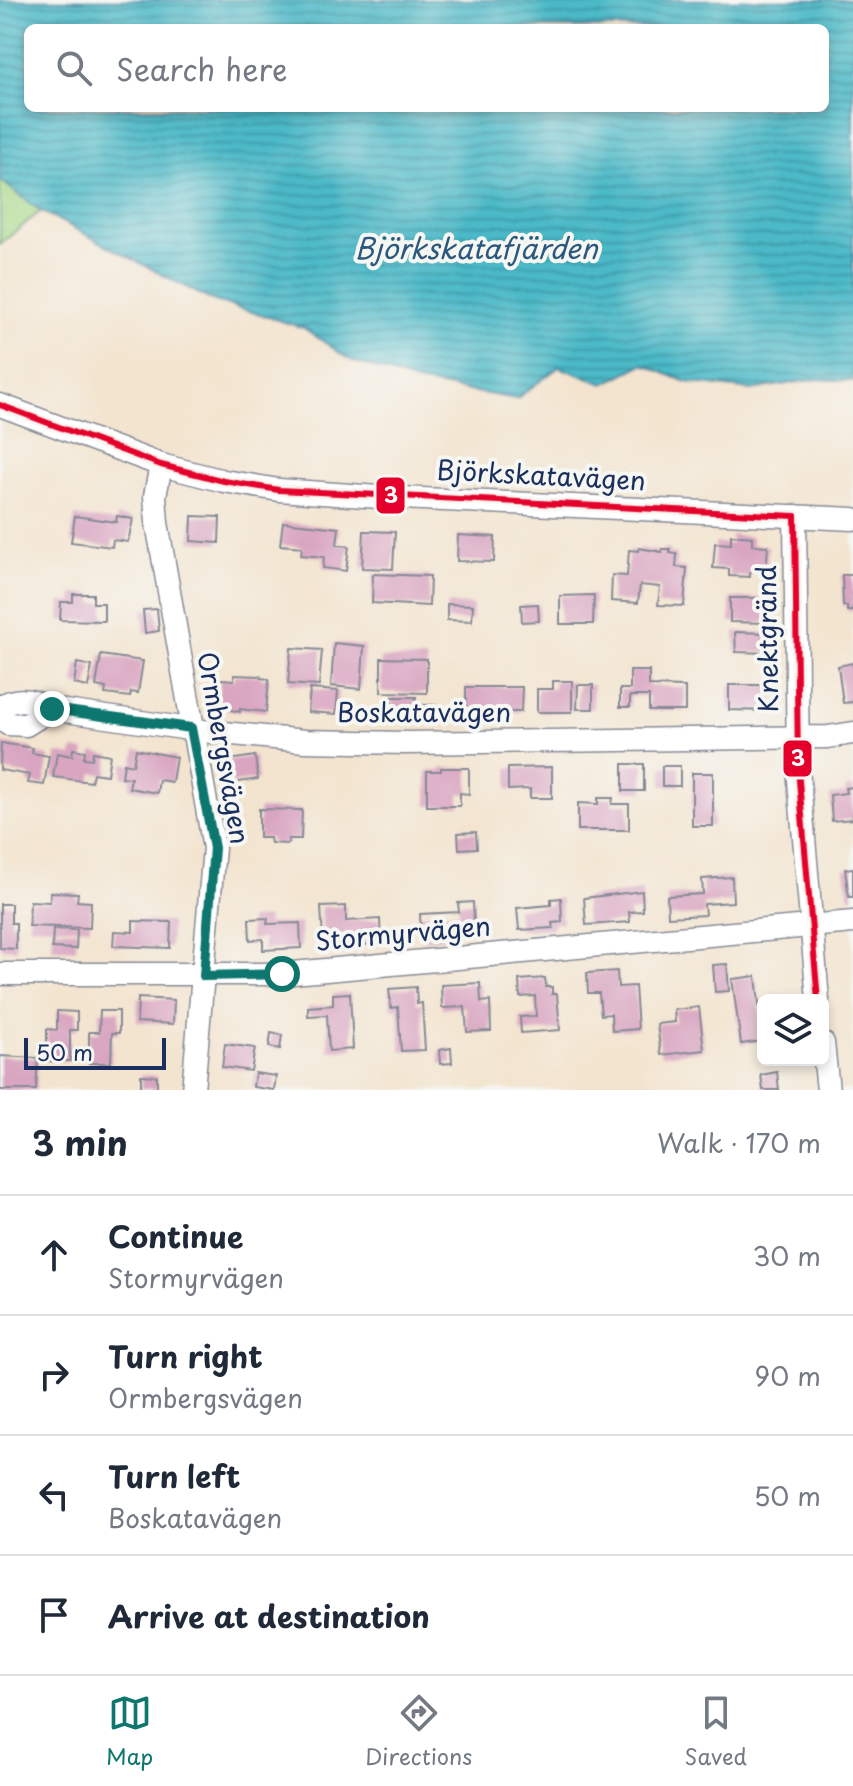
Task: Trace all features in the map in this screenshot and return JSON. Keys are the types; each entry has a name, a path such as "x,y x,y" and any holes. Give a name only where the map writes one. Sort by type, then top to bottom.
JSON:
{"street":[{"name":"Björkskatavägen","path":"0,405 161,465 224,481 322,494 853,519"},
{"name":"Ormbergsvägen","path":"161,465 155,496 157,523 214,848 193,1090"},
{"name":"Knektgränd","path":"795,516 797,738 817,994"},
{"name":"Boskatavägen","path":"52,709 305,741 406,743 797,738 853,733"},
{"name":"Stormyrvägen","path":"0,974 282,974 853,922"},
{"path":"825,1066 828,1090"}],"green space":[{"path":"0,180 41,211 0,244"}],"water":[{"name":"Björkskatafjärden","path":"0,0 853,0 853,381 816,379 751,390 686,382 643,364 604,384 559,367 516,399 417,382 350,360 304,328 209,299 41,211 0,180"}],"building":[{"path":"75,516 116,522 117,516 133,519 128,542 113,540 112,547 71,542"},
{"path":"192,516 220,517 219,543 191,541"},
{"path":"283,522 339,528 337,545 349,546 346,571 323,568 324,557 301,555 302,547 280,545"},
{"path":"364,531 395,532 393,569 362,568"},
{"path":"458,535 495,537 494,562 457,561"},
{"path":"731,535 752,537 752,545 768,546 766,572 750,571 750,577 729,576 729,569 713,568 715,543 731,544"},
{"path":"639,548 662,552 662,549 670,549 670,553 677,554 676,567 687,568 684,606 658,605 660,587 640,585 638,603 611,601 612,575 627,576 629,550 639,551"},
{"path":"373,574 430,576 429,606 372,603"},
{"path":"842,575 853,575 853,611 847,611 847,606 843,606"},
{"path":"73,594 93,594 93,603 104,603 104,621 60,620 61,602 73,602"},
{"path":"594,595 593,624 560,624 560,596"},
{"path":"730,598 765,598 765,623 730,622"},
{"path":"447,604 473,605 472,621 447,620"},
{"path":"538,604 539,621 522,622 521,605"},
{"path":"157,609 159,631 145,633 143,610"},
{"path":"735,632 768,633 767,653 736,652"},
{"path":"334,643 364,646 361,689 331,686"},
{"path":"291,648 322,650 319,686 288,684"},
{"path":"101,655 143,661 138,693 131,692 130,697 105,694 106,688 96,686"},
{"path":"381,658 427,659 427,693 381,692"},
{"path":"77,663 92,666 88,687 74,684"},
{"path":"853,663 853,702 843,703 838,666"},
{"path":"630,671 649,671 649,686 685,687 685,711 649,711 649,696 630,696 630,707 620,707 620,689 630,689"},
{"path":"234,675 269,679 266,712 240,709 240,712 217,707 220,679 234,680"},
{"path":"553,681 572,681 572,712 537,712 537,689 553,689"},
{"path":"578,685 593,685 593,709 577,709"},
{"path":"729,685 773,685 773,711 729,710"},
{"path":"466,687 522,687 521,712 466,712"},
{"path":"310,689 338,691 336,714 308,712"},
{"path":"392,697 416,697 416,717 392,717"},
{"path":"421,705 436,705 435,718 421,717"},
{"path":"1,743 33,748 32,753 49,756 44,785 28,783 30,775 0,770"},
{"path":"73,749 85,751 84,758 92,759 93,752 110,755 107,775 93,773 91,782 53,777 57,753 72,756"},
{"path":"136,749 176,757 172,782 159,780 157,793 129,788 131,778 122,777 124,763 133,765"},
{"path":"255,756 258,779 232,783 229,760"},
{"path":"623,764 644,764 644,791 623,791"},
{"path":"662,766 680,766 680,786 662,786"},
{"path":"552,767 552,798 530,798 530,789 508,790 508,768"},
{"path":"441,768 469,768 469,794 460,793 460,806 427,806 427,771 441,771"},
{"path":"692,773 713,773 713,826 692,826"},
{"path":"853,787 853,819 832,821 830,795 846,793 845,788"},
{"path":"598,798 613,798 612,804 629,804 629,830 578,830 578,803 598,804"},
{"path":"259,809 302,810 301,839 288,839 288,844 271,843 270,838 259,838"},
{"path":"476,832 477,848 459,849 458,833"},
{"path":"853,868 853,897 849,897 845,869"},
{"path":"732,877 733,902 704,904 705,915 668,917 667,896 703,894 702,879"},
{"path":"642,891 643,911 629,912 630,922 586,925 584,898"},
{"path":"50,892 78,893 77,901 91,902 90,928 29,926 30,901 50,902"},
{"path":"561,898 562,922 552,923 553,928 519,930 517,908 551,905 551,899"},
{"path":"473,902 474,925 462,926 462,931 447,932 448,938 421,939 420,914 459,912 458,903"},
{"path":"0,904 11,904 11,923 16,923 16,949 0,948"},
{"path":"346,906 346,921 380,919 381,944 338,946 337,939 323,940 321,907"},
{"path":"268,918 267,924 300,923 301,948 263,950 263,939 250,940 249,919"},
{"path":"133,921 171,922 170,948 113,946 114,931 133,932"},
{"path":"53,929 77,930 76,949 52,948"},
{"path":"727,964 729,991 715,992 713,965"},
{"path":"617,971 618,987 635,986 638,1029 612,1031 611,1014 601,1015 599,993 588,993 587,973"},
{"path":"756,976 757,1042 741,1044 732,979"},
{"path":"545,978 546,987 552,987 552,994 557,994 560,1030 521,1033 520,1017 536,1016 535,996 520,997 519,980"},
{"path":"480,983 481,1002 490,1001 491,1031 467,1032 465,1007 442,1008 441,985"},
{"path":"416,987 417,1004 422,1003 425,1050 401,1051 398,1007 391,1008 389,989"},
{"path":"350,993 353,1049 329,1051 327,1015 308,1016 308,1007 333,1005 333,994"},
{"path":"138,998 174,1000 173,1024 137,1022"},
{"path":"699,1007 704,1050 661,1055 657,1024 675,1022 674,1010"},
{"path":"57,1011 77,1012 77,1030 70,1030 70,1061 47,1061 47,1029 57,1030"},
{"path":"100,1011 119,1011 119,1033 112,1033 111,1063 89,1063 89,1032 99,1032"},
{"path":"271,1033 282,1035 280,1049 269,1047"},
{"path":"225,1044 255,1048 251,1071 222,1067"},
{"path":"451,1048 452,1063 440,1064 439,1050"},
{"path":"0,1056 38,1058 36,1090 0,1090"},
{"path":"777,1072 779,1090 763,1090 761,1075"},
{"path":"255,1073 276,1076 274,1090 253,1087"},
{"path":"141,1075 157,1076 157,1089 141,1088"}],"transit line":[{"name":"3","path":"0,405 161,465 224,481 279,490 795,516"},
{"name":"3","path":"795,516 798,769 817,994"}],"route":[{"path":"52,709 191,728 214,848 204,976 282,974"}]}
